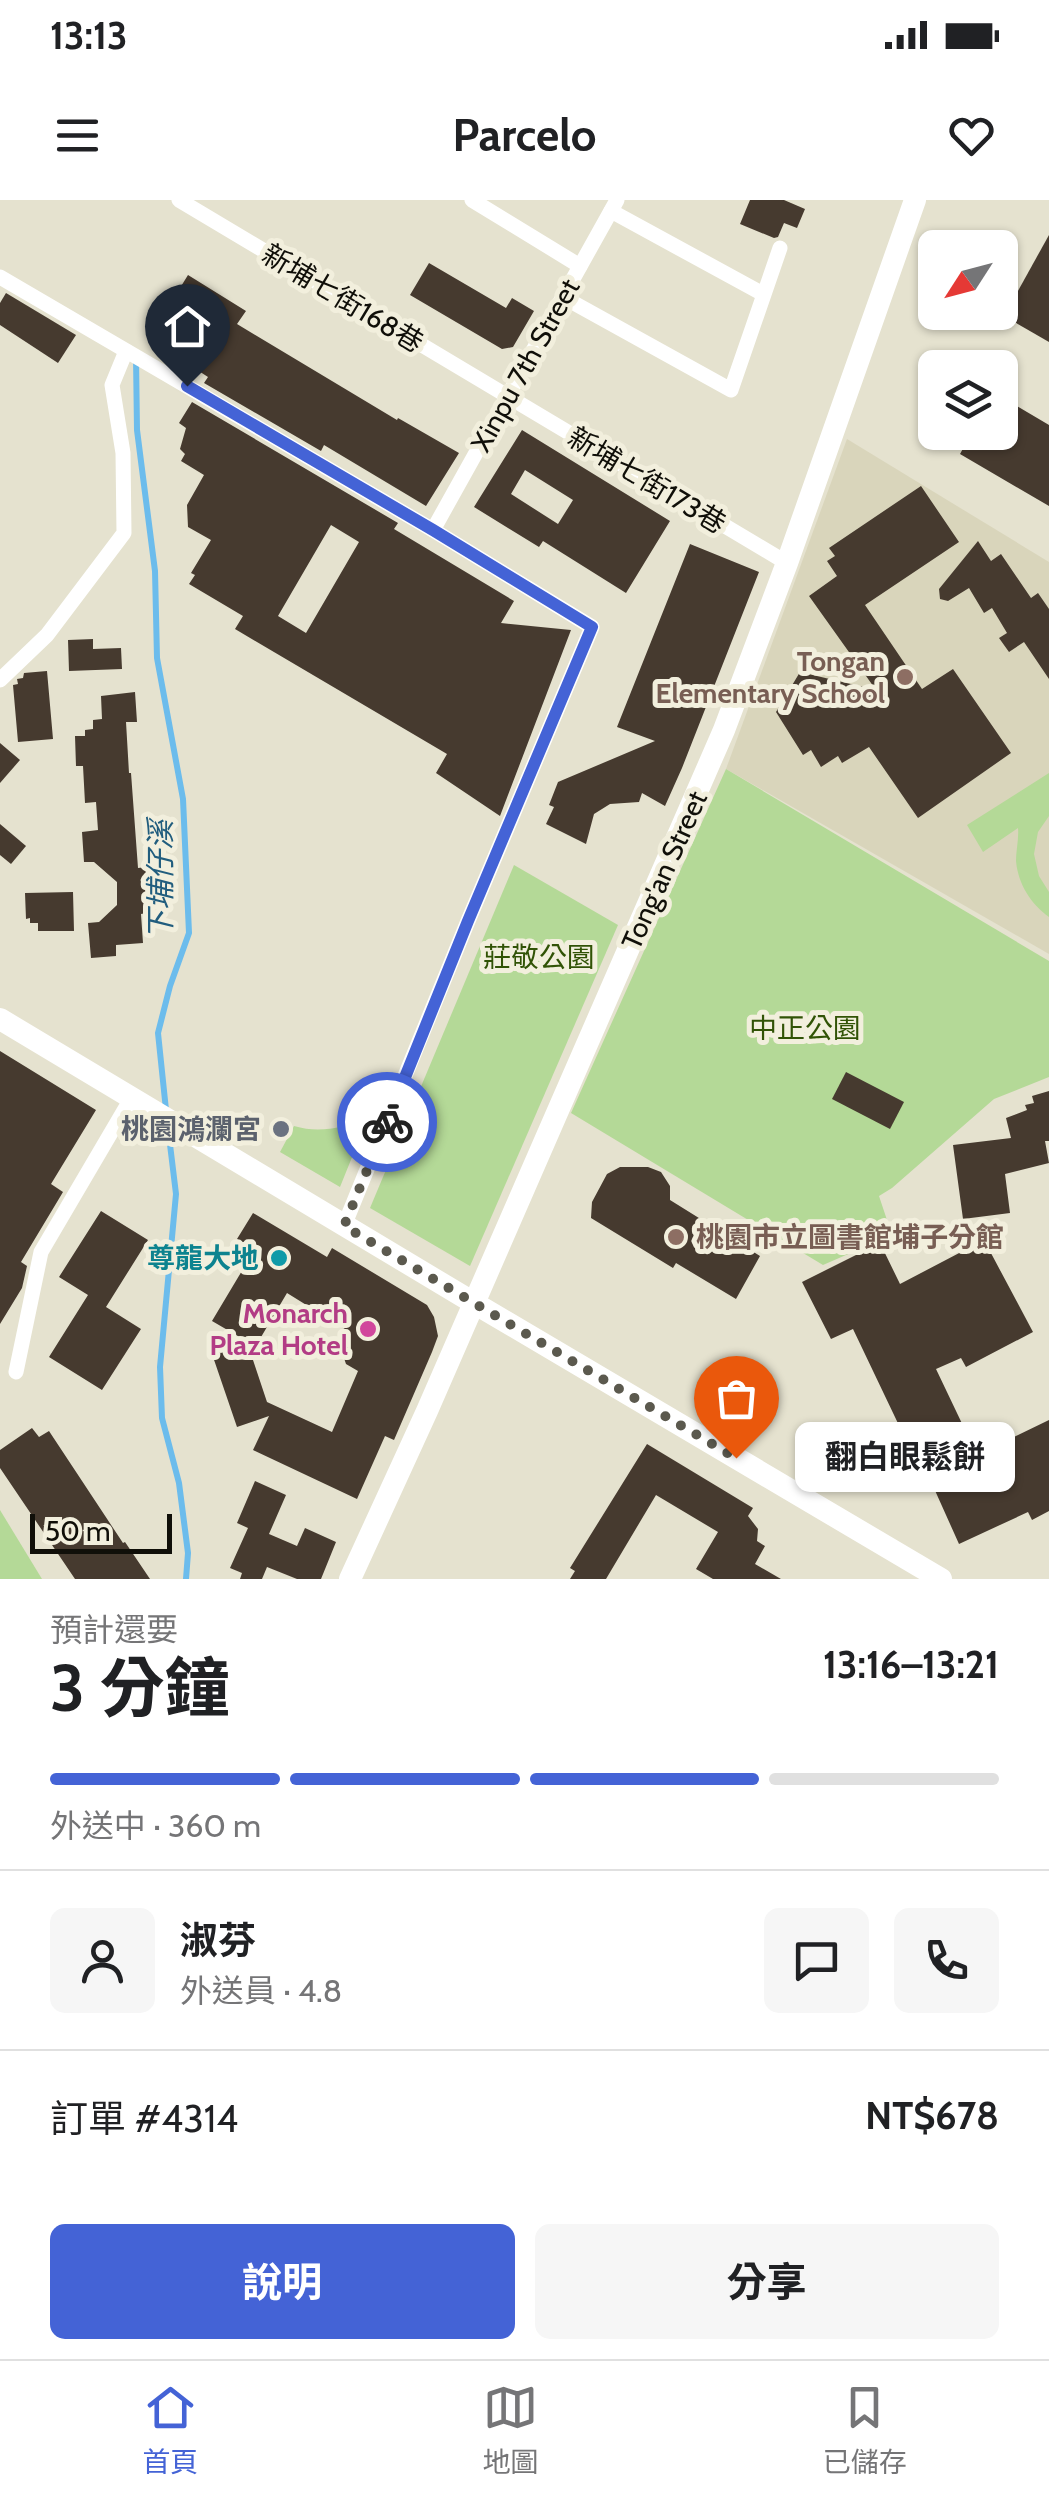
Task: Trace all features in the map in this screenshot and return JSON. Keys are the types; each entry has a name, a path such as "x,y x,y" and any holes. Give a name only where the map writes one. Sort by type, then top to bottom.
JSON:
{"street":[{"name":"新埔七街168巷","path":"178,200 507,396"},
{"path":"472,200 580,266"},
{"name":"Tong'an Street","path":"358,1576 699,790 788,564 914,200"},
{"name":"Xinpu 7th Street","path":"433,530 614,205"},
{"path":"614,205 763,294"},
{"path":"563,297 732,390 780,248"},
{"path":"0,276 592,627 344,1226"},
{"path":"0,680 46,635 124,534 123,452 112,385 128,352"},
{"name":"新埔七街173巷","path":"507,396 788,564"},
{"path":"0,1018 941,1579"},
{"path":"16,1372 41,1252 139,1101"}],"shaded area":[{"name":"Tongan Elementary School","path":"847,439 1049,562 1049,954 726,769"}],"green space":[{"name":"中正公園","path":"726,769 1049,961 1049,1077 994,1099 879,1196 892,1235 823,1265 571,1113"},
{"path":"1049,773 1049,816 1038,832 1034,854 1039,876 1049,892 1049,917 1031,900 1019,878 1018,828 983,852 967,825"},
{"name":"莊敬公園","path":"514,865 618,925 470,1266 370,1208"},
{"path":"367,1120 340,1187 280,1152 294,1126 322,1129"},
{"path":"0,1510 42,1579 0,1579"}],"building":[{"path":"750,200 784,200 805,209 797,228 784,223 774,238 740,224"},
{"path":"1049,235 1049,342 1018,324 1018,291"},
{"path":"429,263 506,308 512,298 534,311 513,347 502,349 410,295"},
{"path":"188,275 246,311 237,324 459,453 426,506 324,445 321,451 204,383 208,377 159,345 182,308 172,301"},
{"path":"6,293 76,335 58,363 0,325 0,303"},
{"path":"192,402 398,523 394,529 514,601 501,623 571,630 500,816 436,773 447,754 235,629 243,616 189,584 195,575 191,573 211,540 188,527 187,505 204,475 181,461 186,428 179,423","holes":["331,525 359,542 306,633 278,616"]},
{"path":"1018,407 1049,425 1049,506 960,454 962,450 1018,450"},
{"path":"522,430 670,521 626,593 543,541 539,547 474,507","holes":["525,470 573,500 558,524 511,494"]},
{"path":"921,486 959,542 865,605 922,689 953,669 1011,753 918,818 869,747 842,763 838,756 821,767 811,750 803,755 776,712 800,672 876,690 809,596 837,576 827,561 835,556 829,548"},
{"path":"978,541 991,561 1001,554 1031,598 1038,593 1049,609 1049,679 1024,642 1009,652 999,638 1007,633 992,608 984,613 969,588 948,601 940,599 939,589"},
{"path":"690,544 759,572 665,806 642,793 639,802 610,804 594,814 586,844 546,824 554,807 549,805 558,782 655,741 617,727"},
{"path":"93,639 93,649 121,648 122,669 69,671 68,640"},
{"path":"47,671 53,739 18,742 13,685 18,684 17,679 23,678 24,673"},
{"path":"135,692 137,722 126,722 129,773 138,868 148,867 152,912 141,914 143,943 116,945 116,956 91,958 88,923 99,922 117,905 117,882 94,862 84,862 82,832 98,830 96,802 85,803 83,766 76,766 75,736 85,736 85,730 93,729 93,720 102,719 101,696"},
{"path":"0,743 20,760 0,783"},
{"path":"0,824 26,846 11,864 0,855"},
{"path":"73,892 74,931 38,931 38,923 26,919 25,893"},
{"path":"0,1051 96,1110 51,1184 63,1192 21,1262 27,1266 22,1288 0,1324"},
{"path":"846,1072 904,1102 890,1129 832,1099"},
{"path":"1049,1091 1049,1141 1045,1141 1049,1163 1005,1174 1010,1213 963,1219 953,1145 1011,1138 1006,1118 1027,1110 1025,1105 1034,1103 1032,1096"},
{"name":"桃園市立圖書館埔子分館","path":"620,1167 648,1167 661,1172 670,1186 670,1200 760,1256 736,1299 676,1263 673,1268 591,1218 592,1202 607,1174"},
{"path":"101,1211 148,1240 106,1307 141,1329 102,1390 49,1357 88,1295 59,1277"},
{"path":"253,1213 327,1257 332,1248 427,1305 434,1317 438,1336 432,1352 394,1440 385,1436 357,1499 253,1450 269,1416 237,1427 211,1351 243,1339 212,1321 255,1249 237,1239","holes":["287,1293 345,1329 338,1340 346,1364 358,1371 332,1432 267,1402 251,1354"]},
{"path":"984,1240 1033,1332 966,1367 961,1358 936,1369 977,1455 1049,1420 1049,1511 1032,1520 1028,1512 959,1544 920,1457 915,1459 853,1329 831,1339 802,1282 880,1243 900,1284"},
{"path":"32,1428 39,1437 49,1431 150,1579 75,1579 0,1468 0,1450"},
{"path":"647,1444 753,1508 748,1516 758,1529 757,1541 765,1546 755,1564 781,1579 713,1579 696,1569 718,1532 656,1495 606,1579 570,1579 575,1571 570,1568"},
{"path":"255,1481 286,1495 269,1534 297,1546 305,1528 336,1542 321,1579 297,1579 267,1567 262,1579 240,1579 242,1573 230,1568 248,1528 237,1523"}],"waterway":[{"name":"下埔仔溪","path":"136,357 137,430 155,571 157,658 183,799 189,933 158,1033 166,1110"},
{"name":"下埔仔溪","path":"168,1128 176,1194 160,1367 162,1418 179,1483 188,1553 186,1579"}],"way so far":[{"path":"387,1122 344,1226 736,1458"}],"place":[{"name":"Tongan Elementary School","path":"905,677"},
{"name":"桃園鴻瀾宮","path":"281,1129"},
{"name":"桃園市立圖書館埔子分館","path":"676,1237"},
{"name":"尊龍大地","path":"279,1258"},
{"name":"Monarch Plaza Hotel","path":"368,1329"},
{"name":"翻白眼鬆餅","path":"736,1458"}],"route":[{"path":"187,386 592,627 387,1122"}]}
